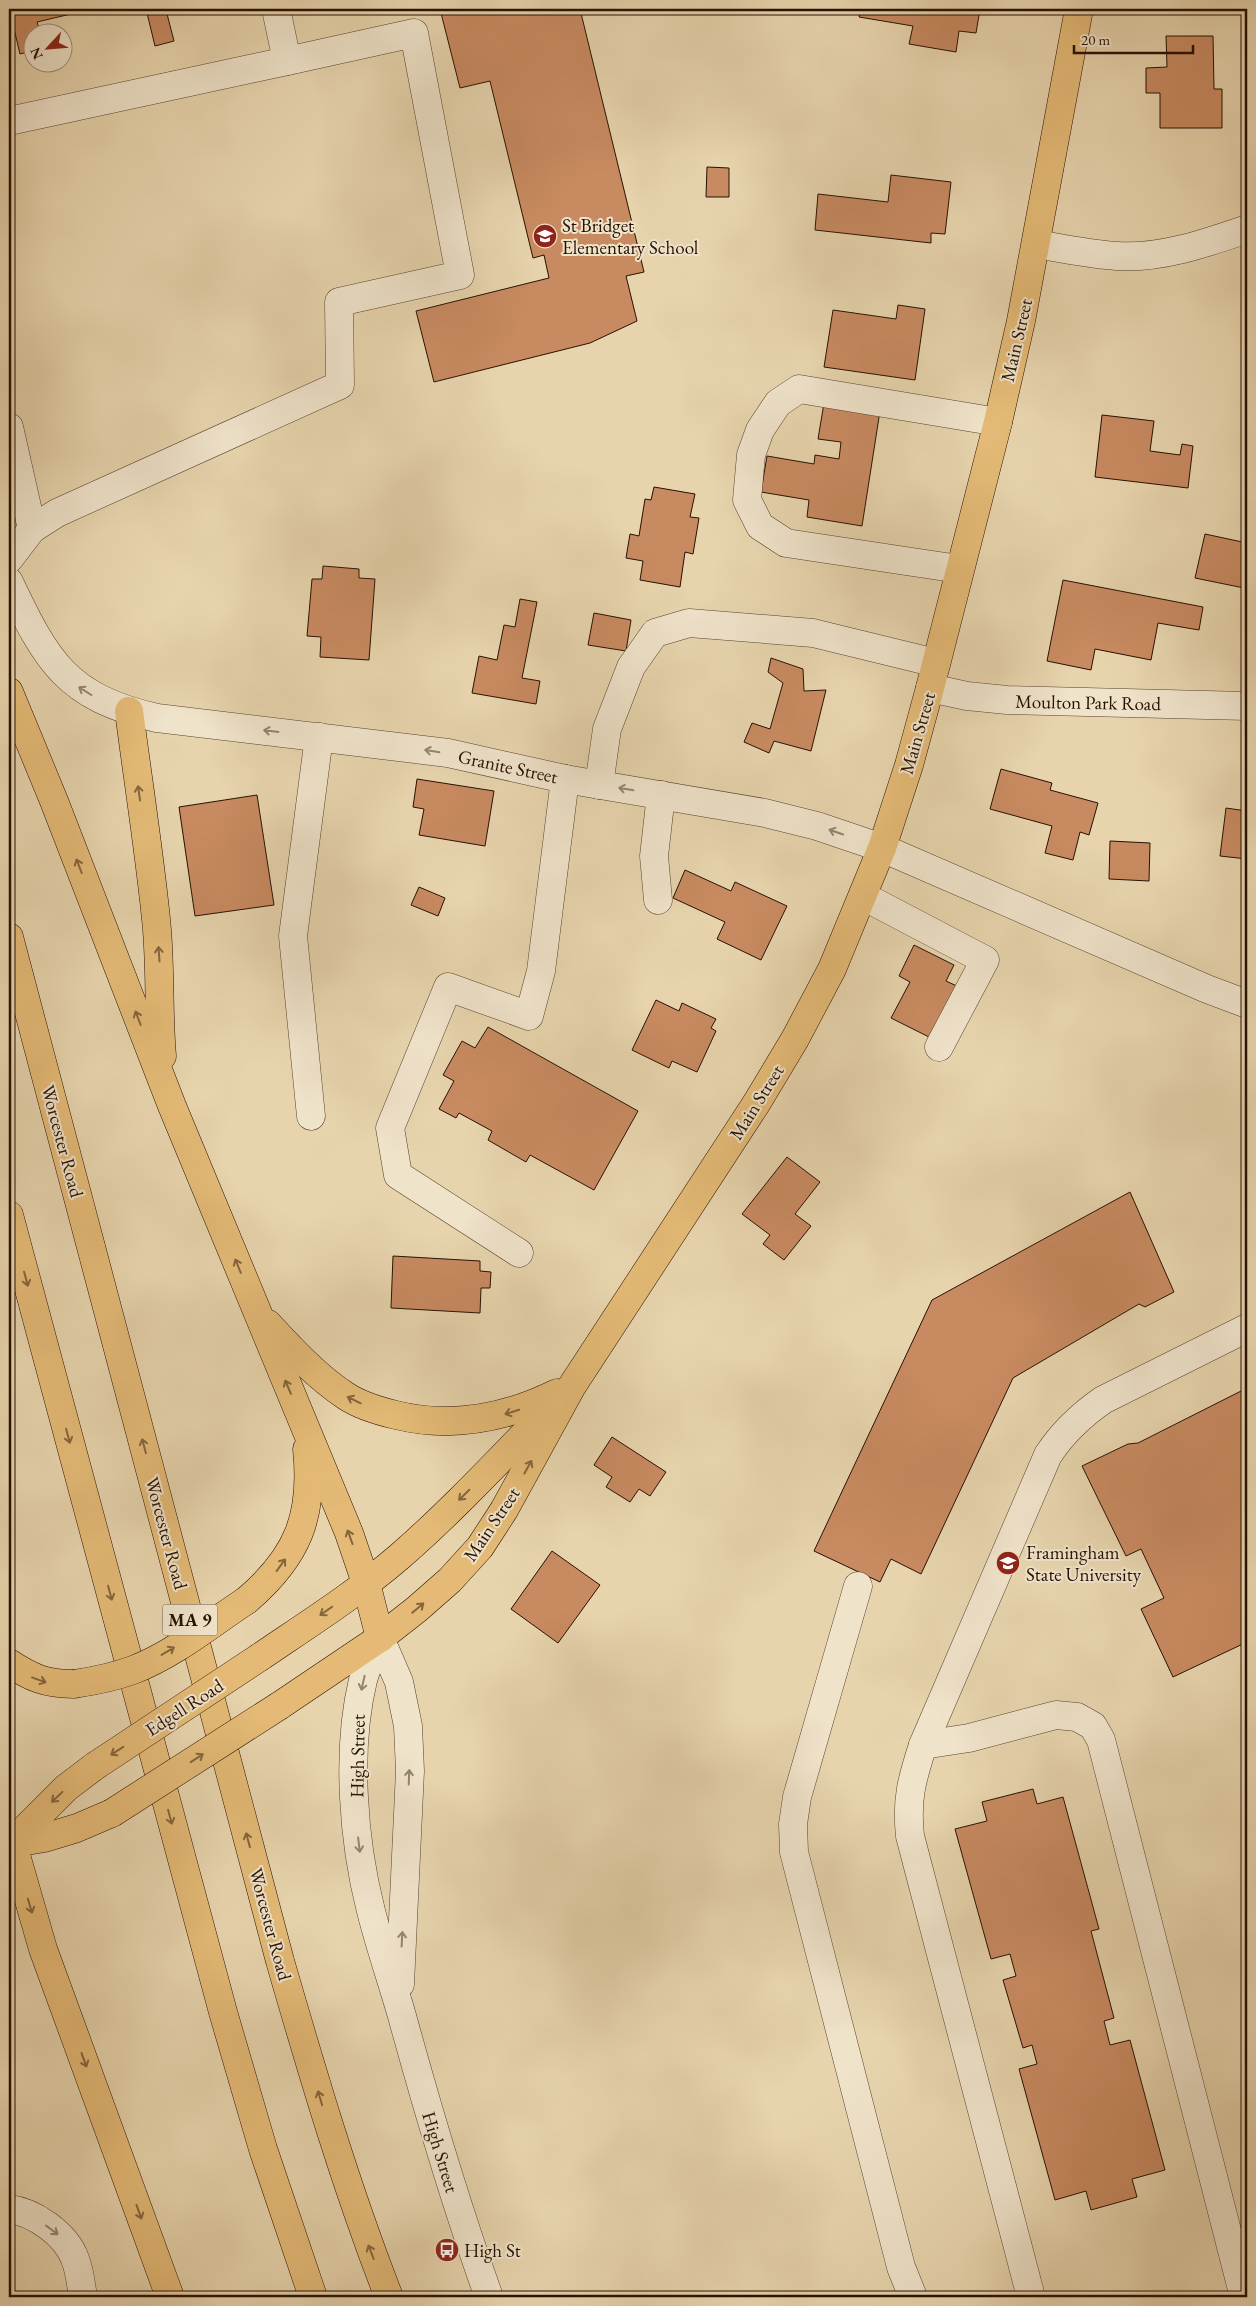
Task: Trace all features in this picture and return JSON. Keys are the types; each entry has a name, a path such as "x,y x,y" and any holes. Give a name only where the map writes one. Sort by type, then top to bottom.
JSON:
{"main road":[{"name":"Main Street","path":"380,1638 450,1580 480,1546 504,1510 572,1386 756,1104 795,1039 832,969 882,848 933,675 998,422 1037,244 1079,9"},
{"path":"9,692 50,792 172,1106 349,1533 366,1583 380,1638 279,1706 112,1813 77,1828 44,1838 10,1839 43,1949 170,2297"},
{"path":"128,711 156,918 162,1056 172,1106"},
{"name":"Worcester Road","path":"9,937 280,1961 322,2106 362,2229 389,2297"},
{"path":"9,1215 222,2012 263,2148 312,2297"},
{"path":"256,1311 295,1352 347,1397 379,1411 412,1420 444,1422 476,1420 504,1415 531,1406 572,1386"},
{"name":"Main Street","path":"366,1583 438,1522 572,1386"},
{"path":"9,1663 28,1676 51,1684 74,1684 104,1680 135,1669 166,1653 248,1600 270,1580 285,1561 297,1537 306,1508 310,1478 305,1427"},
{"name":"Edgell Road","path":"10,1839 66,1788 95,1766 260,1657 366,1583"}],"street":[{"path":"276,9 286,61"},
{"path":"9,121 414,33 460,275 339,302 340,385 57,513 32,529 9,559"},
{"path":"1037,244 1118,256 1162,253 1247,229"},
{"path":"960,570 786,543 760,526 747,500 751,456 760,430 778,403 799,389 998,422"},
{"path":"9,427 32,529"},
{"path":"9,582 34,636 54,664 84,690 99,700 128,711"},
{"name":"Moulton Park Road","path":"599,784 607,729 632,667 655,633 689,623 813,633 898,652 967,696 1007,700 1247,706"},
{"name":"Granite Street","path":"128,711 157,718 448,754 565,779 782,817 817,826 882,848 1179,978 1247,1004"},
{"path":"311,1116 293,936 319,737"},
{"path":"519,1253 398,1175 390,1128 448,987 529,1016 542,971 565,779"},
{"path":"658,900 654,856 661,795"},
{"path":"863,896 985,960 939,1047"},
{"path":"1031,2297 910,1836 908,1809 912,1779 923,1745 1048,1455 1062,1434 1080,1415 1103,1400 1247,1328"},
{"path":"858,1586 797,1798 793,1824 794,1852 901,2267 913,2297"},
{"name":"High Street","path":"380,1638 364,1678 353,1735 357,1830 362,1870 371,1912 446,2170 489,2297"},
{"name":"High Street","path":"380,1638 400,1682 408,1726 410,1771 399,2006"},
{"path":"923,1745 969,1738 1056,1715 1077,1717 1093,1726 1101,1740 1244,2297"},
{"path":"9,2209 17,2210 38,2220 61,2237 75,2258 81,2287"}],"building":[{"path":"9,9 92,9 37,22 22,22 22,54 20,54 11,16 9,16"},
{"path":"146,9 169,9 166,10 174,41 155,46"},
{"path":"440,9 580,9 644,272 626,276 637,321 590,343 434,382 416,311 549,278 544,255 533,258 490,81 460,88"},
{"path":"861,9 980,9 976,33 959,31 956,52 909,44 913,26 859,17"},
{"path":"1166,36 1213,36 1214,89 1222,89 1222,128 1160,128 1160,93 1146,93 1146,68 1167,67"},
{"path":"707,167 729,168 729,197 706,197"},
{"path":"891,175 951,182 945,234 931,233 931,243 815,230 818,194 888,202"},
{"path":"898,305 925,309 915,380 824,367 833,310 896,319"},
{"path":"824,403 880,411 862,526 807,517 809,500 761,492 767,456 814,464 815,455 839,459 841,442 818,439"},
{"path":"1102,415 1154,421 1150,451 1180,455 1182,444 1193,446 1188,488 1095,477"},
{"path":"654,487 695,494 690,517 699,518 693,554 685,552 680,587 640,580 643,561 626,558 630,534 639,536 645,499 651,500"},
{"path":"1205,534 1247,543 1247,572 1244,588 1195,578"},
{"path":"323,566 359,569 359,578 375,579 369,660 320,657 321,637 307,636 312,579 322,579"},
{"path":"1063,580 1203,607 1199,630 1158,623 1151,660 1095,649 1091,670 1047,661"},
{"path":"520,599 537,602 522,678 540,681 536,704 472,693 479,656 497,660 504,625 515,627"},
{"path":"594,613 631,620 626,651 588,645"},
{"path":"771,658 803,669 804,691 826,690 811,751 774,741 769,753 744,742 752,723 770,729 783,683 768,672"},
{"path":"1001,769 1052,783 1050,790 1098,803 1089,835 1080,832 1073,860 1045,853 1052,826 990,809"},
{"path":"417,779 494,791 485,846 419,835 424,809 413,807"},
{"path":"257,795 274,905 195,916 179,807"},
{"path":"1226,808 1247,811 1247,859 1220,856"},
{"path":"1110,841 1150,843 1149,881 1109,879"},
{"path":"685,870 731,891 735,882 787,906 761,960 717,939 725,922 673,898"},
{"path":"419,887 445,898 438,916 411,905"},
{"path":"914,945 954,965 946,981 959,987 933,1039 891,1018 910,982 899,976"},
{"path":"656,1000 679,1011 682,1003 716,1019 711,1028 716,1031 697,1072 672,1061 669,1068 632,1050"},
{"path":"488,1027 638,1111 594,1190 530,1155 526,1162 488,1140 492,1131 459,1113 456,1118 439,1109 454,1081 443,1075 462,1041 475,1048"},
{"path":"787,1157 820,1182 795,1214 811,1226 784,1260 763,1244 770,1235 742,1214"},
{"path":"1130,1192 1174,1292 1145,1307 1139,1304 1013,1378 921,1574 891,1559 880,1582 814,1551 932,1300"},
{"path":"393,1256 480,1261 480,1271 491,1272 490,1288 481,1288 480,1313 391,1308"},
{"path":"1247,1388 1247,1642 1173,1677 1141,1609 1164,1598 1141,1549 1126,1556 1082,1466 1128,1444 1138,1443"},
{"path":"612,1437 666,1472 650,1496 639,1489 630,1502 606,1487 612,1477 594,1465"},
{"path":"552,1551 600,1585 558,1643 511,1609"},
{"path":"1033,1789 1037,1804 1063,1797 1099,1929 1091,1931 1114,2018 1104,2021 1110,2045 1130,2040 1165,2170 1132,2179 1137,2197 1091,2210 1086,2191 1055,2200 1019,2069 1037,2064 1032,2045 1023,2048 1003,1980 1016,1976 1010,1954 991,1959 955,1829 987,1821 982,1802"}],"place":[{"name":"St Bridget Elementary School","path":"545,236"},
{"name":"Framingham State University","path":"1008,1563"},
{"name":"High St","path":"447,2250"}]}
